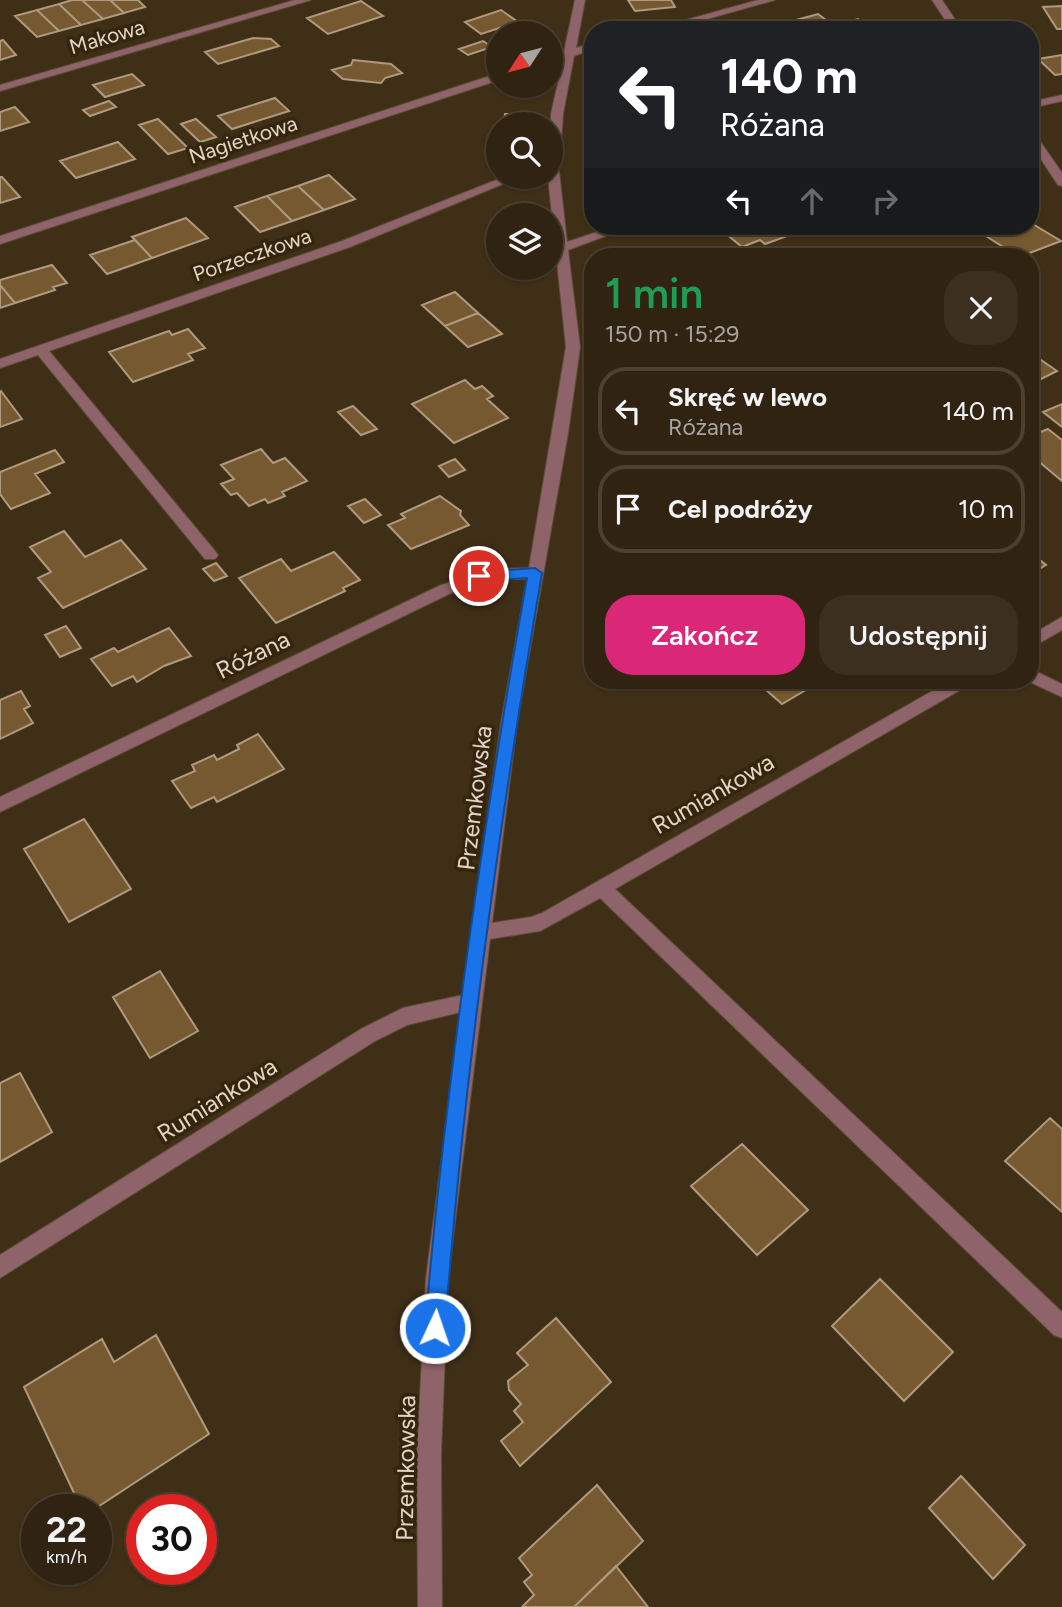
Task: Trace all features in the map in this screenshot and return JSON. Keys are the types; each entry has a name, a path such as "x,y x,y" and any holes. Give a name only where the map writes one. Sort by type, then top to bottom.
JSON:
{"street":[{"name":"Makowa","path":"0,88 306,0"},
{"name":"Przemkowska","path":"557,112 580,0"},
{"path":"690,21 771,0"},
{"path":"937,0 951,21"},
{"path":"564,55 584,48"},
{"name":"Nagietkowa","path":"0,240 486,80"},
{"path":"1039,104 1062,98"},
{"path":"1039,148 1062,182"},
{"name":"Porzeczkowa","path":"0,364 346,243 486,188"},
{"path":"563,248 600,235"},
{"name":"Przemkowska","path":"430,1607 429,1454 437,1278 509,723 561,433 573,347 563,248"},
{"path":"40,349 210,555"},
{"name":"Różana","path":"0,804 443,590 489,574 535,573"},
{"path":"1039,637 1062,623"},
{"path":"1039,679 1062,691"},
{"name":"Rumiankowa","path":"482,932 533,925 949,689"},
{"path":"601,888 1062,1327"},
{"name":"Rumiankowa","path":"0,1267 368,1035 403,1017 473,1001"}],"building":[{"path":"82,0 103,19 81,25 59,4"},
{"path":"82,0 110,0 124,13 103,19"},
{"path":"110,0 138,0 145,7 124,13"},
{"path":"628,0 671,0 675,7 635,11"},
{"path":"361,1 383,16 328,34 307,18"},
{"path":"59,4 81,25 59,31 37,10"},
{"path":"1062,6 1062,29 1057,29 1043,7"},
{"path":"37,10 59,31 37,37 15,16"},
{"path":"501,10 517,21 486,21 486,32 481,34 465,22"},
{"path":"818,14 827,21 792,21"},
{"path":"253,38 271,39 279,46 218,64 205,52"},
{"path":"3,40 16,55 0,60 0,41"},
{"path":"483,41 486,43 486,49 468,55 459,49"},
{"path":"1062,55 1062,74 1055,75 1039,59"},
{"path":"353,60 391,64 402,73 385,78 381,83 343,79 332,70 351,65"},
{"path":"132,74 144,85 105,97 93,85"},
{"path":"275,98 289,111 232,129 218,116"},
{"path":"109,101 116,107 90,116 83,110"},
{"path":"15,107 29,122 0,131 0,112"},
{"path":"158,119 188,148 168,154 139,125"},
{"path":"196,119 216,137 200,142 181,124"},
{"path":"118,142 135,159 76,178 60,161"},
{"path":"329,175 355,199 324,210 298,186"},
{"path":"2,177 20,197 0,203"},
{"path":"298,186 324,210 292,221 267,196"},
{"path":"267,196 292,221 260,232 235,207"},
{"path":"186,218 208,238 152,258 132,237"},
{"path":"1039,228 1061,241 1039,249 1005,248 984,235 1039,235"},
{"path":"727,235 790,235 765,244 760,240 742,247"},
{"path":"135,240 152,258 107,274 90,255"},
{"path":"52,265 67,283 53,287 55,290 15,303 0,285 0,280"},
{"path":"0,285 15,303 0,308"},
{"path":"455,292 478,313 445,326 422,305"},
{"path":"478,313 502,334 468,347 445,326"},
{"path":"188,329 205,348 188,354 193,360 133,382 109,352 169,331 172,335"},
{"path":"1039,359 1057,371 1039,380"},
{"path":"465,380 475,389 482,386 493,396 487,399 508,418 454,443 412,404"},
{"path":"0,392 22,419 0,427"},
{"path":"1062,404 1062,427 1043,412"},
{"path":"353,406 377,429 361,435 338,412"},
{"path":"1048,429 1062,440 1062,481 1039,462 1039,433"},
{"path":"261,449 273,463 285,458 307,481 282,492 285,496 268,503 265,499 249,506 237,493 231,495 221,484 234,479 221,465"},
{"path":"55,450 64,462 35,474 50,493 11,509 0,494 0,472"},
{"path":"455,459 465,470 449,477 439,466"},
{"path":"440,496 461,511 460,515 469,525 411,549 388,525 405,518 401,514"},
{"path":"365,499 381,515 364,523 348,506"},
{"path":"64,531 85,557 121,540 146,569 63,608 38,578 51,572 30,547"},
{"path":"334,552 360,580 343,588 345,591 276,623 239,578 281,559 291,571"},
{"path":"1039,559 1046,565 1039,569"},
{"path":"216,563 227,576 214,581 203,569"},
{"path":"66,626 81,648 60,657 45,635"},
{"path":"169,628 191,656 164,666 137,682 133,676 112,686 91,659 114,648 118,652"},
{"path":"765,689 807,689 782,704"},
{"path":"21,691 30,706 24,709 33,723 0,739 0,700"},
{"path":"258,734 284,769 217,802 214,797 191,808 172,781 195,771 192,765 214,755 217,760 239,749 237,745"},
{"path":"84,819 131,889 69,922 24,849"},
{"path":"160,971 198,1031 150,1058 113,997"},
{"path":"20,1073 52,1132 0,1162 0,1083"},
{"path":"1050,1118 1062,1129 1062,1212 1005,1161"},
{"path":"742,1144 808,1210 757,1255 691,1186"},
{"path":"880,1279 953,1352 904,1401 832,1326"},
{"path":"556,1318 611,1382 520,1466 501,1441 523,1422 514,1411 521,1404 509,1390 508,1381 528,1365 517,1353"},
{"path":"156,1335 209,1434 112,1498 112,1494 74,1494 24,1387 102,1339 114,1362"},
{"path":"961,1476 1025,1545 993,1579 929,1508"},
{"path":"597,1485 643,1541 574,1607 522,1607 534,1595 524,1582 532,1575 519,1558"},
{"path":"616,1566 648,1607 574,1607"}],"route":[{"path":"435,1328 446,1194 509,723 535,573 479,576"}]}
